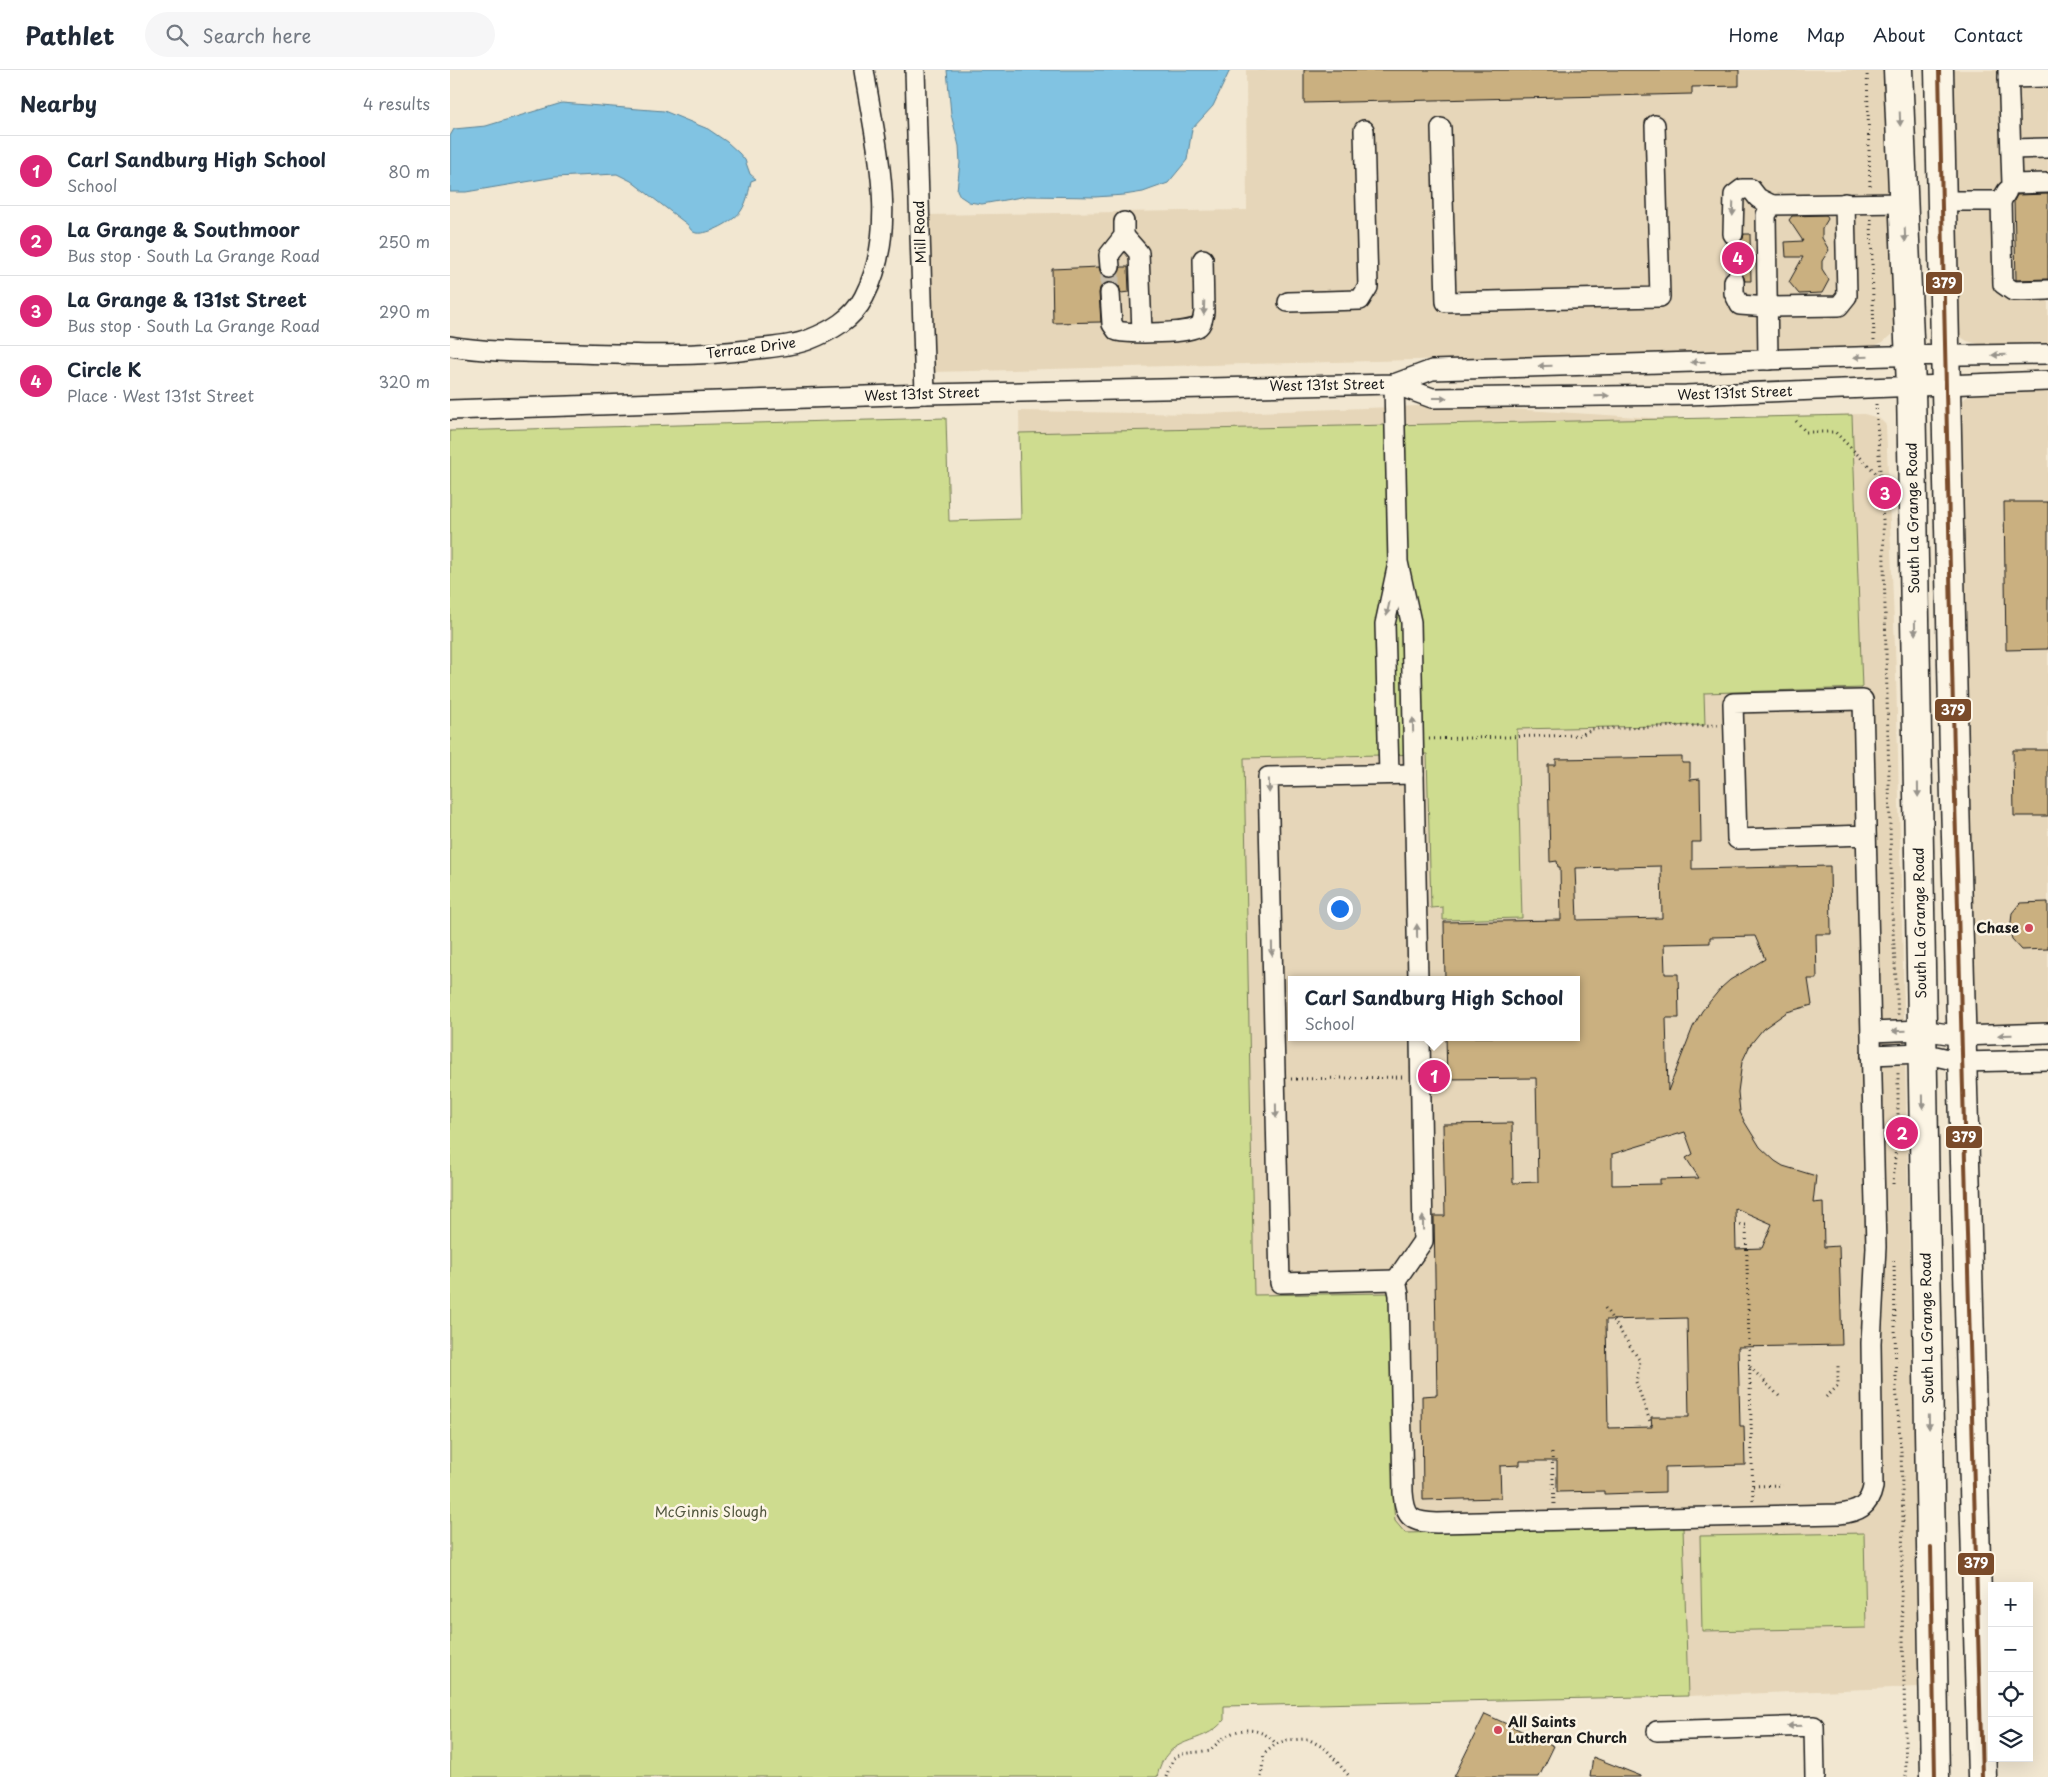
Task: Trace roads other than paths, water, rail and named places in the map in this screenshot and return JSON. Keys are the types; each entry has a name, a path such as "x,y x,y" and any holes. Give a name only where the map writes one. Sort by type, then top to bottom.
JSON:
{"highway":[{"name":"South La Grange Road","path":"1898,70 1911,386 1935,1777"},
{"path":"1939,70 1945,386 1982,1777"}],"street":[{"name":"Terrace Drive","path":"450,346 504,351 675,356 734,352 782,346 806,340 829,331 850,316 864,298 873,276 880,248 882,221 881,176 864,70"},
{"name":"Mill Road","path":"915,70 925,394"},
{"path":"2048,77 2008,74 2012,184 2001,201 2003,284 2013,291 2048,290"},
{"path":"1441,128 1446,302 1660,298 1655,125"},
{"path":"1288,302 1360,300 1368,287 1364,130"},
{"path":"2011,149 2048,148"},
{"path":"2012,184 2048,183"},
{"path":"1733,234 1734,195 1742,188 1751,189 1758,198 1772,205 1904,203"},
{"path":"1941,201 2001,201"},
{"path":"1734,281 1734,294 1740,305 1768,307 1839,306 1847,296 1845,203"},
{"path":"1768,360 1766,215 1772,205"},
{"path":"1120,267 1124,236 1139,254 1133,332"},
{"path":"1133,332 1182,331 1200,325 1204,312 1203,259"},
{"path":"1121,293 1133,332"},
{"name":"West 131st Street","path":"450,410 925,394 1394,384 1432,370 1909,356 2048,354"},
{"name":"West 131st Street","path":"1394,384 1432,398 1686,395 2048,381"},
{"path":"1394,384 1398,562 1411,622 1418,976"},
{"path":"1389,774 1385,624 1398,562"},
{"path":"1420,1041 1424,1241 1396,1280 1399,1295 1403,1503 1406,1512 1417,1521 1437,1523 1839,1514 1860,1509 1871,1496 1873,1487 1872,1343 1876,1247 1863,700 1733,704 1737,839 1866,835"},
{"path":"1396,1280 1280,1283 1268,777 1414,774"},
{"path":"1871,1032 1962,1049 2048,1060"},
{"path":"1871,1055 1922,1042 1962,1049 2048,1033"},
{"path":"1657,1731 1814,1726 1815,1775"}],"water":[{"path":"947,70 1230,70 1213,106 1192,129 1187,160 1168,183 1143,192 1124,195 1095,197 1027,196 982,204 969,202 960,196 957,190 960,163 959,146 951,114"},
{"path":"562,103 664,111 708,129 739,153 745,160 750,174 756,179 751,181 743,208 738,215 721,226 708,232 696,233 631,181 617,174 555,177 466,192 450,192 450,136 454,129 486,126"}],"tunnel":[{"path":"1733,234 1734,281"},
{"path":"1110,267 1110,293"}],"place":[{"name":"Circle K","path":"1738,258"},
{"name":"La Grange & 131st Street","path":"1885,493"},
{"name":"Chase","path":"2029,928"},
{"name":"Carl Sandburg High School","path":"1434,1076"},
{"name":"La Grange & Southmoor","path":"1902,1133"},
{"name":"All Saints Lutheran Church","path":"1498,1730"}],"park label":[{"name":"McGinnis Slough","path":"711,1512"}]}
